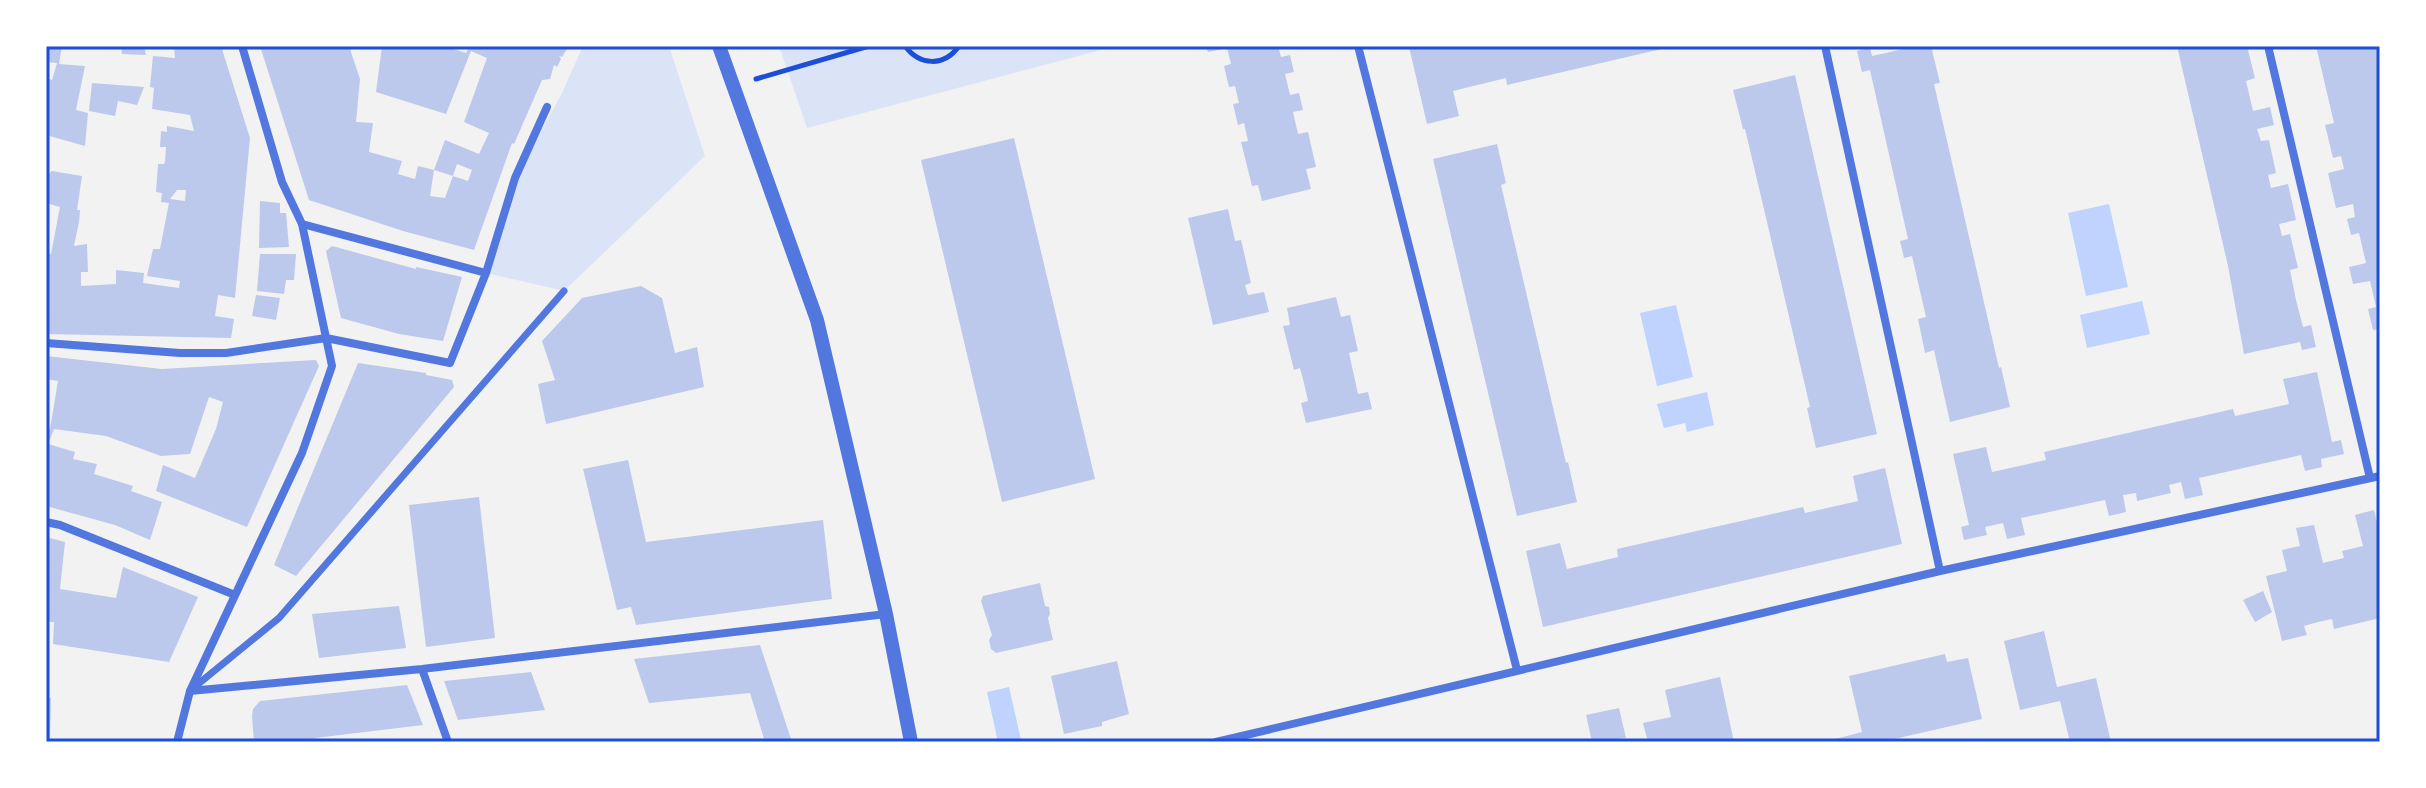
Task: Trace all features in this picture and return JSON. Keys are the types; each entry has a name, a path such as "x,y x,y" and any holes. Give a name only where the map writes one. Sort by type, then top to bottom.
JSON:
{"street":[{"path":"177,742 190,691 302,453 332,366 302,224 282,182 242,46"},
{"path":"719,46 817,320 886,614 911,742"},
{"path":"1358,46 1517,670"},
{"path":"1825,46 1940,571"},
{"path":"1216,742 1940,571 2375,477 2268,46"},
{"path":"46,343 180,353 226,353 314,337 450,363 486,273 515,178 547,107"},
{"path":"302,224 486,273"},
{"path":"190,691 279,618 564,291"},
{"path":"46,522 235,595"},
{"path":"190,691 422,669 886,614"},
{"path":"422,669 448,742"}],"path":[{"path":"732,86 869,46"},
{"path":"905,46 911,54 930,62 949,57 959,46"}],"shaded area":[{"path":"583,46 669,46 705,156 564,291 486,273 515,178 561,95"},
{"path":"779,46 1116,46 807,128"}],"water":[{"path":"2109,204 2128,287 2086,296 2068,213"},
{"path":"2142,301 2150,334 2087,348 2080,315"},
{"path":"1676,305 1693,377 1657,386 1640,313"},
{"path":"1707,392 1714,425 1687,432 1685,423 1664,428 1657,404"},
{"path":"1009,687 1021,740 998,742 987,692"}],"building":[{"path":"46,46 62,46 59,64 85,66 76,110 88,113 85,146 46,135 46,78 52,80 57,63 46,62"},
{"path":"121,46 144,46 146,55 122,54"},
{"path":"174,46 221,46 250,138 235,298 218,295 215,316 234,319 231,338 46,334 46,253 51,254 60,207 46,203 46,176 52,171 82,176 74,246 87,244 88,272 81,272 81,286 116,284 116,270 144,273 143,283 179,288 180,281 147,276 153,249 160,249 169,203 161,202 162,193 156,192 158,164 165,162 166,147 160,147 161,131 167,132 167,126 194,131 190,115 152,109 154,88 150,87 153,56 175,58","holes":["177,190 186,190 185,201 170,199"]},
{"path":"260,46 349,46 360,79 356,122 373,123 369,152 402,161 398,174 415,179 418,166 434,170 445,140 479,154 489,133 464,122 487,58 471,51 446,114 376,92 382,46 444,46 466,53 470,46 565,46 567,49 562,57 559,56 561,59 557,67 554,65 550,79 542,80 512,143 474,250 403,231 309,200","holes":["457,164 472,170 468,181 453,176","434,170 453,176 445,198 430,196"]},
{"path":"1206,46 1278,46 1281,57 1290,55 1294,72 1285,74 1290,95 1299,93 1303,110 1293,112 1298,134 1308,132 1316,167 1306,169 1311,189 1262,201 1258,185 1252,186 1241,142 1248,141 1244,123 1238,125 1233,104 1239,103 1235,86 1229,87 1224,66 1231,64 1227,48 1208,52"},
{"path":"1931,46 1940,83 1934,84 2010,407 1950,422 1934,350 1925,353 1918,319 1926,317 1912,256 1904,258 1900,241 1908,239 1870,70 1862,72 1857,51 1870,48 1872,56"},
{"path":"2177,46 2247,46 2255,78 2246,81 2253,111 2270,107 2274,125 2257,129 2261,141 2269,140 2276,173 2268,175 2271,188 2288,184 2296,220 2279,224 2282,236 2290,234 2298,268 2290,270 2296,300 2303,327 2311,325 2316,347 2302,350 2300,342 2244,354 2228,266"},
{"path":"2316,46 2377,46 2380,58 2380,329 2373,330 2368,309 2376,307 2370,281 2353,284 2349,267 2366,263 2359,233 2351,235 2347,219 2355,217 2353,204 2336,208 2328,173 2344,169 2341,156 2333,158 2325,125 2334,123"},
{"path":"1409,47 1670,47 1507,85 1506,78 1453,91 1459,116 1427,124"},
{"path":"1795,75 1877,434 1816,448 1807,408 1810,407 1745,129 1733,90"},
{"path":"92,83 144,87 137,105 118,101 115,116 89,111"},
{"path":"1014,138 1095,479 1002,502 921,160"},
{"path":"1497,144 1506,183 1501,185 1577,502 1517,516 1433,159"},
{"path":"260,201 280,203 280,213 286,213 289,247 259,248"},
{"path":"1228,209 1235,241 1241,240 1251,283 1245,285 1248,295 1264,292 1269,312 1213,325 1188,218"},
{"path":"332,246 416,269 462,277 443,341 399,334 341,318 326,251"},
{"path":"260,254 296,254 294,280 286,280 284,294 257,291"},
{"path":"641,286 662,298 675,353 697,347 704,387 546,424 538,384 555,380 542,341 582,298"},
{"path":"256,295 280,298 276,320 252,316"},
{"path":"1336,297 1341,317 1350,315 1358,351 1349,353 1358,394 1368,392 1372,409 1306,423 1301,403 1308,401 1304,383 1300,368 1294,370 1283,326 1290,325 1287,308"},
{"path":"46,356 162,369 316,360 319,366 247,527 156,491 163,465 195,478 216,429 223,402 209,397 190,454 161,456 106,436 54,429 48,444 75,452 73,459 97,464 94,474 133,486 131,491 162,502 150,540 115,525 46,506 46,428 50,429 58,381 46,379"},
{"path":"358,363 426,373 452,380 454,387 296,576 274,565"},
{"path":"2317,372 2332,442 2341,440 2344,454 2321,459 2322,467 2305,471 2301,455 2199,478 2203,495 2185,499 2181,482 2169,485 2171,493 2137,501 2136,493 2123,495 2126,512 2109,516 2105,500 2021,518 2025,535 2007,539 2003,523 1985,527 1987,535 1964,540 1961,527 1969,525 1953,454 1986,447 1992,472 2046,460 2044,452 2233,409 2235,416 2289,404 2283,379"},
{"path":"628,460 646,542 823,520 832,599 636,625 631,607 617,610 583,469"},
{"path":"1885,468 1902,544 1543,627 1526,551 1560,543 1567,569 1618,557 1617,549 1803,507 1805,513 1858,501 1853,476"},
{"path":"479,497 495,638 426,647 409,505"},
{"path":"2374,510 2380,535 2380,618 2334,629 2332,619 2318,622 2304,626 2307,635 2282,641 2266,576 2287,571 2282,550 2300,546 2296,528 2314,525 2323,563 2344,558 2342,551 2363,546 2355,515"},
{"path":"46,537 65,542 60,589 116,598 123,567 198,597 169,662 53,644 54,622 46,622"},
{"path":"1040,583 1045,606 1049,607 1053,640 996,653 991,649 989,640 992,635 981,601 983,596"},
{"path":"2263,591 2272,612 2255,622 2243,600"},
{"path":"399,606 406,648 319,658 312,614"},
{"path":"2044,631 2057,687 2096,678 2111,742 2070,742 2060,701 2020,710 2004,641"},
{"path":"760,645 792,742 765,742 750,693 649,703 634,659"},
{"path":"1945,654 1947,662 1968,658 1982,719 1881,742 1824,742 1862,732 1849,676"},
{"path":"1117,661 1129,714 1102,722 1102,726 1064,734 1051,676"},
{"path":"531,672 545,710 458,720 444,681"},
{"path":"1720,677 1734,742 1648,742 1643,723 1671,717 1665,690"},
{"path":"407,685 423,725 315,738 316,742 254,742 253,709 260,701"},
{"path":"46,698 51,698 50,739 46,739"},
{"path":"1619,708 1626,738 1592,742 1586,715"}]}
